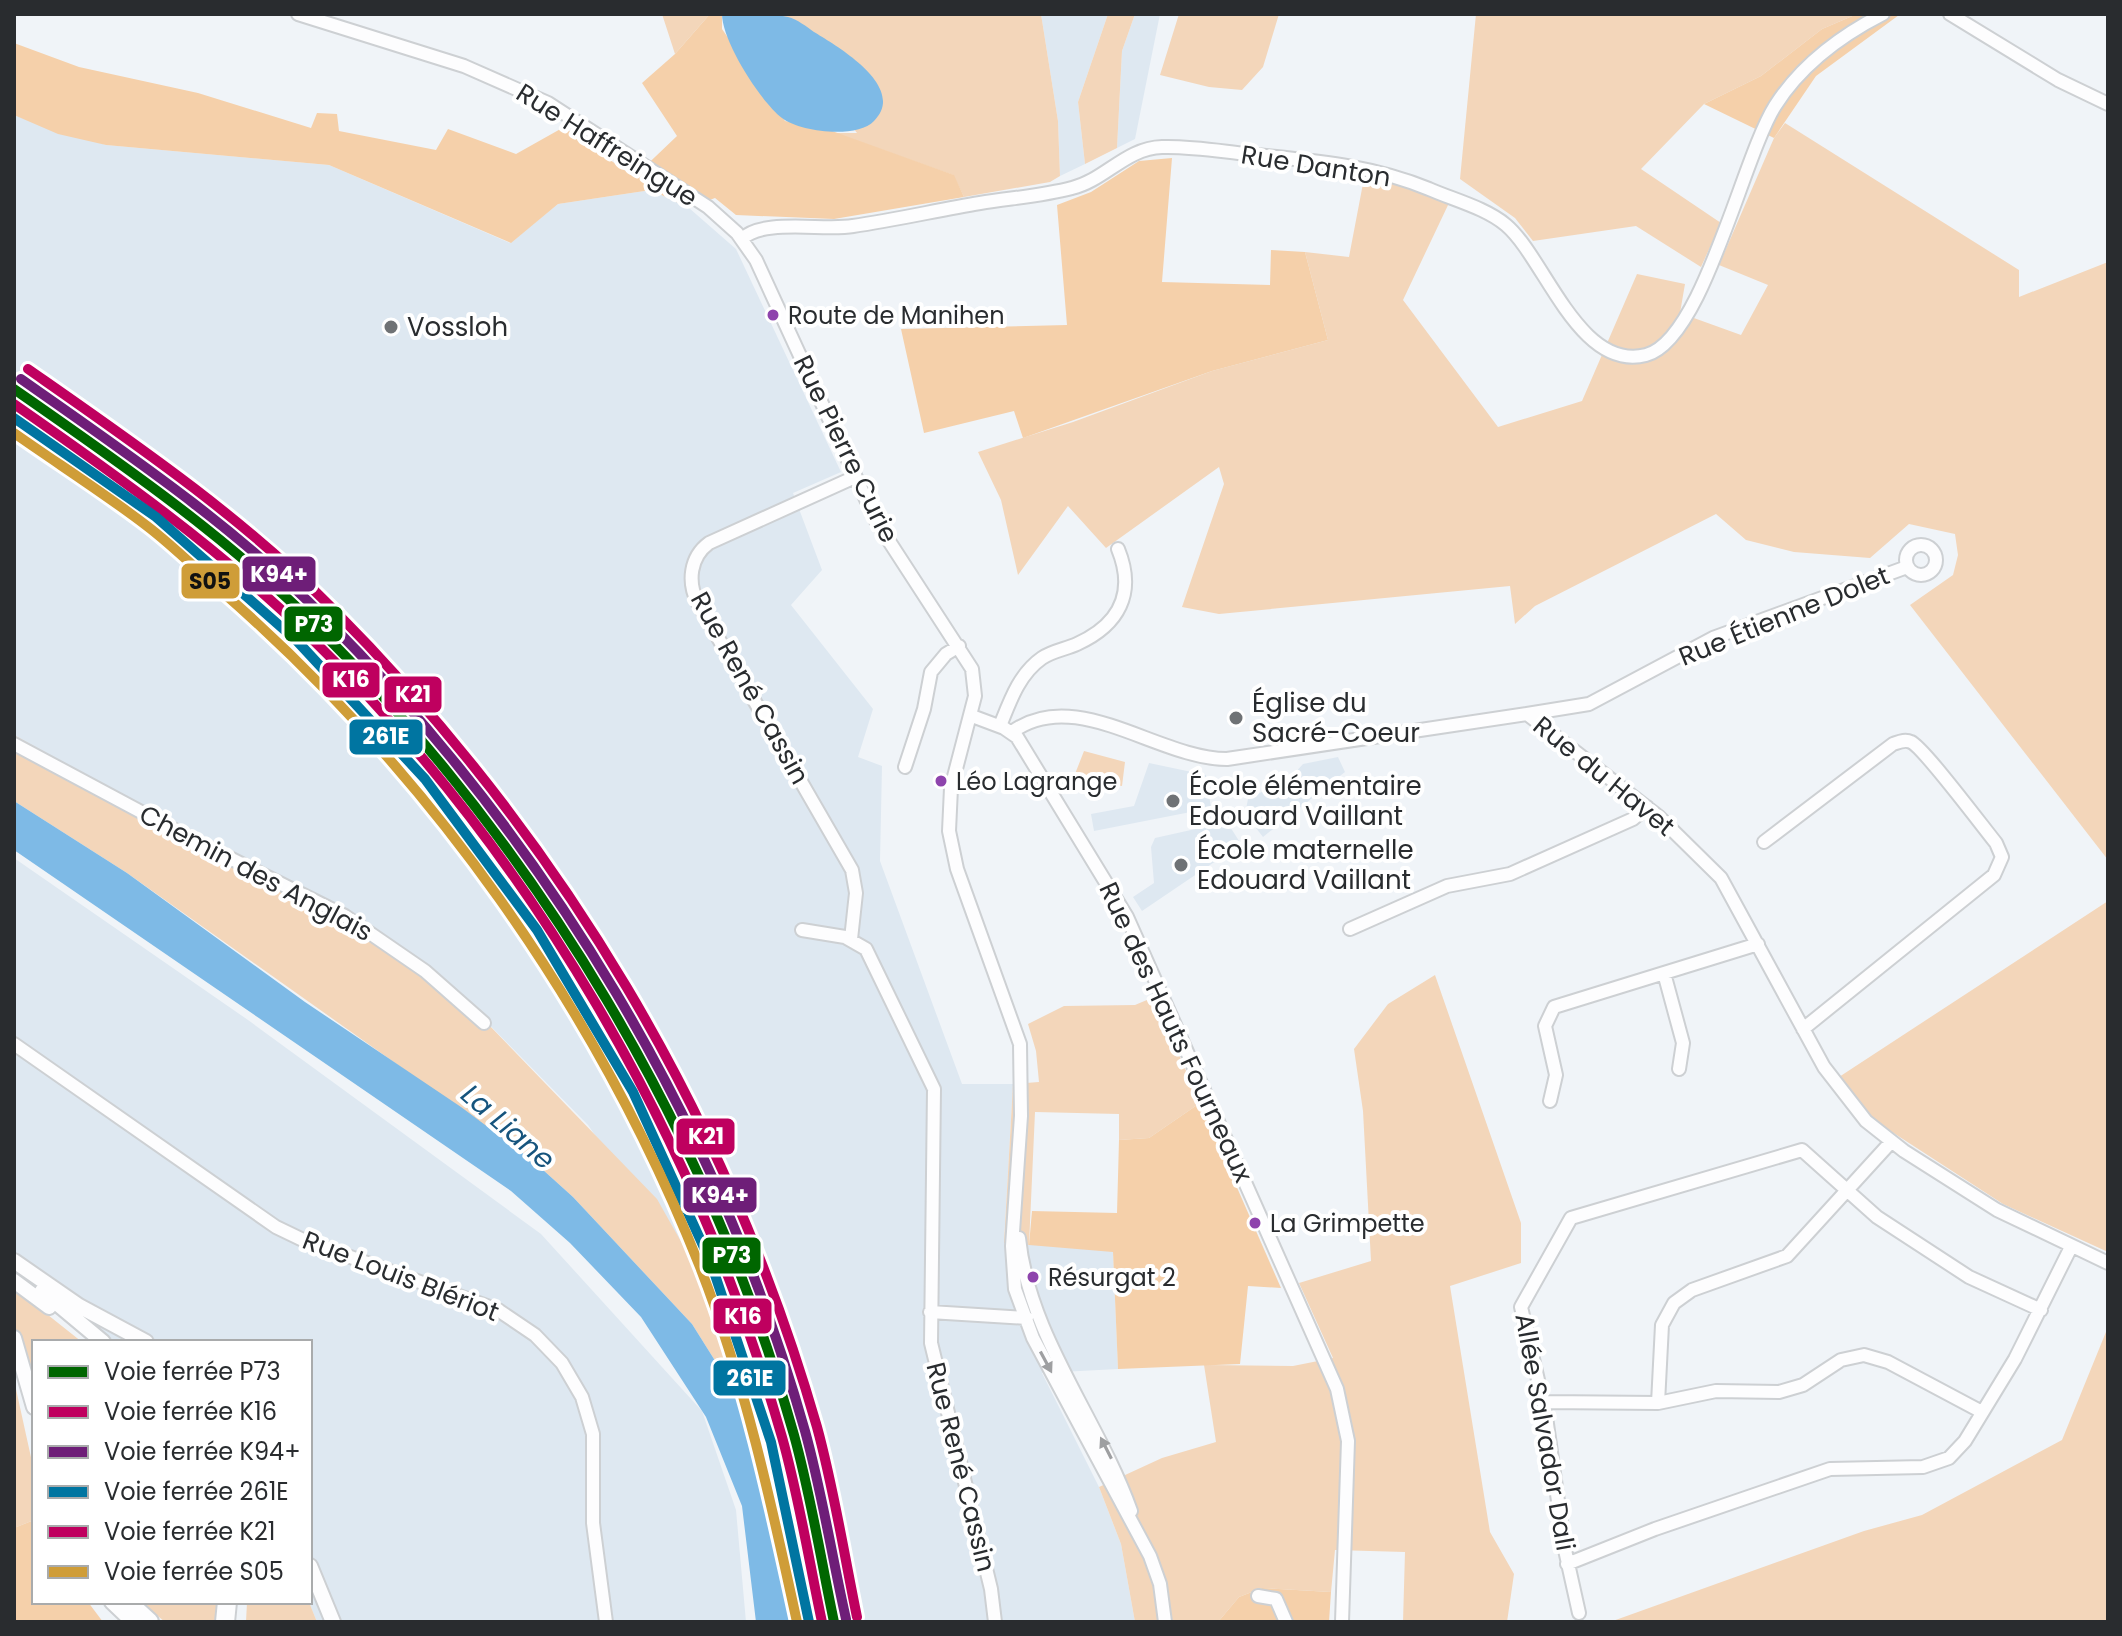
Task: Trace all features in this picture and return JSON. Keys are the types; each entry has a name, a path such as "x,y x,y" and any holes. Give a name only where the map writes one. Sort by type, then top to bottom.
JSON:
{"highway":[{"path":"129,1604 149,1622"}],"main road":[{"path":"14,1261 79,1306 142,1340"},
{"path":"14,1269 101,1340"},
{"path":"14,1281 90,1340"},
{"path":"14,1338 32,1400"},
{"path":"312,1571 333,1622"},
{"path":"114,1604 133,1622"}],"street":[{"name":"Rue Haffreingue","path":"298,14 453,63 527,92 692,196 728,224"},
{"name":"Rue Danton","path":"742,239 762,228 852,226 1071,188 1127,157 1158,147 1338,163 1391,174 1498,219 1516,235 1562,306 1587,333 1616,352 1645,355 1661,348 1673,337 1698,295 1752,150 1782,96 1819,56 1883,14"},
{"path":"1950,14 2058,80 2108,104"},
{"name":"Rue Pierre Curie","path":"728,224 742,239 769,286 884,535 959,646 974,676 972,716 951,788 949,838 1020,1044 1022,1087 1016,1207"},
{"name":"Rue René Cassin","path":"855,477 709,543 697,555 691,579 698,603 852,870 856,893 851,939 869,954 934,1089 932,1349 991,1589 995,1622"},
{"path":"972,716 1006,729 1016,687 1042,658 1101,632 1115,616 1127,579 1118,549"},
{"name":"Rue Étienne Dolet","path":"1527,714 1589,704 1713,638 1907,567"},
{"path":"905,767 924,709 931,672 946,654 959,646"},
{"name":"Rue du Havet","path":"1006,729 1044,717 1070,716 1198,755 1233,759 1423,727 1527,714 1647,807 1721,878 1833,1081 1860,1116 1891,1142 1997,1210 2108,1263"},
{"name":"Rue des Hauts Fourneaux","path":"1006,729 1129,920 1337,1389 1348,1441 1342,1622"},
{"path":"1764,842 1893,744 1910,741 1996,843 2002,857 1994,875 1803,1029"},
{"name":"Chemin des Anglais","path":"14,744 345,916 425,971 484,1023"},
{"path":"1350,929 1447,886 1510,874 1633,819 1647,807"},
{"path":"802,930 851,939"},
{"path":"1550,1101 1556,1075 1545,1032 1550,1011 1565,1002 1758,944"},
{"path":"1664,973 1683,1043 1679,1069"},
{"name":"Rue Louis Blériot","path":"14,1044 276,1227 491,1307 541,1340 574,1380 592,1427 593,1523 606,1622"},
{"path":"1658,1403 1662,1325 1674,1303 1692,1290 1783,1259 1891,1142"},
{"name":"Allée Salvador Dali","path":"1579,1613 1567,1564 1544,1402 1521,1307 1571,1218 1798,1149 1877,1217 1962,1273 2041,1310"},
{"path":"1016,1207 1013,1274 1023,1318 1140,1537"},
{"path":"1016,1207 1024,1273 1040,1319 1110,1455 1160,1584 1165,1622"},
{"path":"1567,1564 1655,1529 1830,1469 1940,1463 1958,1450 1982,1412 2041,1310 2071,1247"},
{"path":"930,1312 1040,1319"},
{"path":"1544,1402 1658,1403 1716,1391 1791,1389 1841,1360 1864,1355 1883,1359 1982,1412"},
{"path":"1258,1596 1276,1599 1286,1622"}],"shaded area":[{"path":"662,14 710,14 675,54"},
{"path":"710,14 722,14 722,29 785,121 832,131 954,175 964,197 834,219 736,215 715,198 689,208 651,190 558,204 511,243 329,165 106,145 58,134 14,115 14,43 79,67 198,93 311,128 317,113 337,114 339,131 436,150 448,129 516,154 564,127 634,177 677,136 642,83 675,54"},
{"path":"763,14 1041,14 1058,121 1060,176 1050,182 964,197 953,175 835,133 857,133"},
{"path":"1041,14 1108,14 1078,102 1085,164 1060,176 1058,121"},
{"path":"1108,14 1135,14 1122,51 1117,148 1085,164 1078,102"},
{"path":"1135,14 1160,14 1135,139 1117,148 1122,51"},
{"path":"1179,14 1279,14 1263,67 1242,90 1209,87 1160,75"},
{"path":"1476,14 1857,14 1822,29 1761,76 1704,104 1641,169 1721,223 1701,267 1636,226 1533,241 1515,218 1460,179"},
{"path":"1857,14 1899,15 1816,76 1774,138 1704,104 1761,76 1822,29"},
{"path":"14,115 106,145 329,165 510,243 558,204 651,190 689,208 736,249 841,472 793,493 822,570 791,605 873,709 858,757 882,766 880,861 962,1084 1013,1084 1004,1242 1113,1251 1118,1369 1042,1373 1099,1487 1121,1544 1135,1622 811,1622 774,1451 736,1339 588,1125 462,997 214,847 14,735"},
{"path":"1785,123 2019,270 2019,297 2108,262 2108,860 1910,605 1953,575 1958,555 1955,534 1909,524 1870,558 1794,552 1746,540 1716,514 1535,606 1515,624 1510,586 1219,614 1182,607 1224,484 1219,467 1106,548 1068,506 1018,575 1001,500 978,452 1073,422 1212,371 1328,340 1305,252 1349,257 1365,173 1449,203 1403,300 1498,427 1582,401 1637,274 1685,284 1680,313 1741,335 1768,285 1719,265 1774,138"},
{"path":"1172,158 1162,282 1270,285 1271,250 1305,252 1328,340 1212,371 1023,438 1014,411 924,433 901,329 1067,325 1057,205 1091,192 1139,161"},
{"path":"14,735 214,847 339,909 462,997 657,1199 736,1339 774,1451 811,1622 804,1622 777,1484 756,1426 692,1324 573,1197 532,1160 127,873 14,801"},
{"path":"1084,751 1125,762 1122,786 1077,777 1075,774"},
{"name":"École maternelle Edouard Vaillant","path":"1338,757 1345,772 1263,837 1245,814 1248,799 1291,777 1303,764"},
{"name":"École élémentaire Edouard Vaillant","path":"1149,763 1206,775 1211,808 1094,831 1091,814 1134,806"},
{"name":"École maternelle Edouard Vaillant","path":"1227,822 1241,844 1142,911 1133,897 1154,883 1151,847 1155,838"},
{"path":"14,858 248,1020 541,1234 702,1411 736,1510 746,1622 317,1622 310,1604 312,1340 113,1340 92,1325 67,1292 14,1255"},
{"path":"2108,901 2108,1252 2003,1204 1872,1119 1839,1077"},
{"path":"1435,975 1521,1223 1521,1263 1450,1286 1490,1532 1514,1574 1507,1622 1403,1622 1405,1552 1335,1550 1331,1592 1262,1588 1239,1597 1218,1622 1135,1622 1121,1544 1099,1487 1162,1458 1216,1442 1204,1365 1293,1366 1333,1358 1299,1283 1371,1261 1363,1111 1354,1049 1388,1004"},
{"path":"1154,997 1200,1103 1149,1138 1119,1140 1119,1114 1035,1112 1029,1245 1004,1243 1013,1084 1039,1082 1036,1051 1028,1024 1064,1006 1135,1005"},
{"path":"1200,1103 1281,1288 1248,1286 1240,1364 1118,1369 1113,1252 1029,1245 1032,1211 1117,1213 1119,1140 1149,1138"},
{"path":"14,1288 79,1340 32,1340 32,1378 14,1326"},
{"path":"2108,1327 2108,1622 1610,1622 1864,1531 1922,1515 2062,1440"},
{"path":"14,1380 32,1462 32,1521 14,1528"},
{"path":"32,1521 32,1604 90,1604 103,1622 14,1622 14,1528"},
{"path":"1262,1588 1331,1592 1329,1622 1218,1622 1239,1597"},
{"path":"143,1604 218,1604 215,1622 165,1622"},
{"path":"247,1604 310,1604 317,1622 246,1622"}],"water":[{"path":"722,14 788,17 838,47 876,82 882,95 882,108 874,121 855,130 828,132 802,127 782,118 763,98 744,70 728,39"},
{"path":"14,801 127,873 305,1002 461,1107 532,1160 573,1197 692,1324 756,1426 777,1484 804,1622 756,1622 742,1506 706,1417 641,1317 570,1243 511,1191 14,850"}],"rail line":[{"name":"K21","path":"28,369 224,511 297,574 415,696 491,789 562,886 627,987 685,1092 736,1200 780,1312 817,1427 857,1617"},
{"name":"K94+","path":"21,379 216,521 289,583 406,704 482,796 552,893 616,993 674,1098 725,1206 769,1317 805,1431 846,1619"},
{"name":"P73","path":"14,389 132,472 208,530 281,592 396,712 472,803 542,899 606,999 664,1103 714,1211 758,1322 794,1435 834,1622"},
{"name":"K16","path":"14,404 201,541 305,632 387,717 463,808 533,904 596,1004 653,1108 703,1215 746,1325 782,1437 822,1622"},
{"name":"261E","path":"14,418 156,517 297,641 425,779 537,930 633,1092 711,1263 771,1442 809,1622"},
{"name":"S05","path":"14,433 156,533 296,660 368,736 436,815 500,899 558,986 611,1077 658,1171 700,1267 744,1398 797,1622"}],"place":[{"name":"Route de Manihen","path":"773,315"},
{"name":"Vossloh","path":"391,327"},
{"name":"Église du Sacré-Coeur","path":"1236,718"},
{"name":"Léo Lagrange","path":"941,781"},
{"name":"École élémentaire Edouard Vaillant","path":"1173,801"},
{"name":"École maternelle Edouard Vaillant","path":"1181,865"},
{"name":"La Grimpette","path":"1255,1223"},
{"name":"Résurgat 2","path":"1033,1277"}],"water label":[{"name":"La Liane","path":"508,1127"}]}
